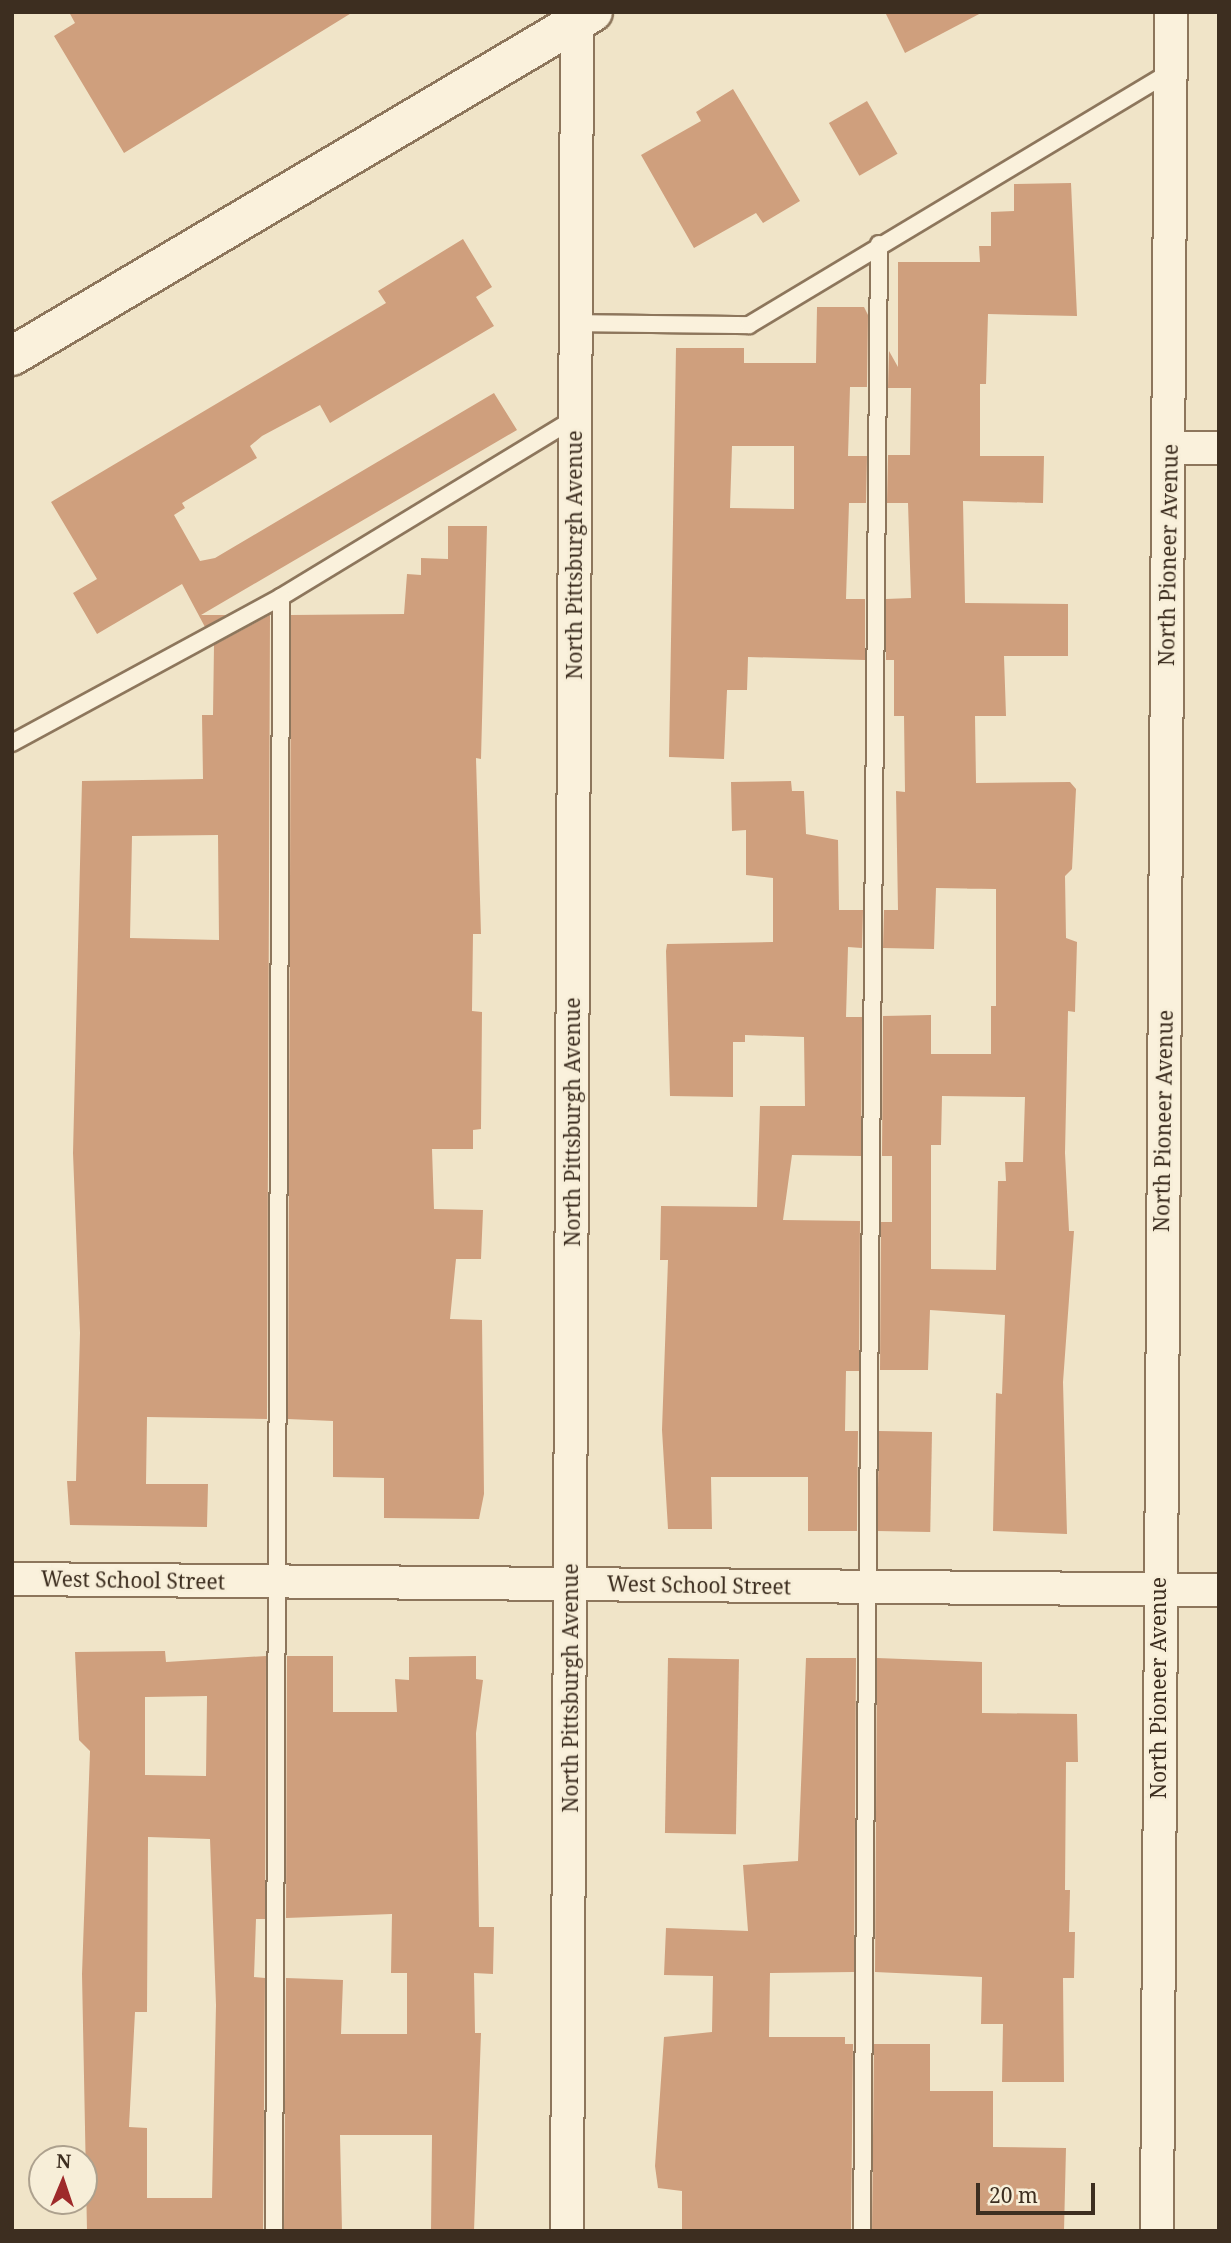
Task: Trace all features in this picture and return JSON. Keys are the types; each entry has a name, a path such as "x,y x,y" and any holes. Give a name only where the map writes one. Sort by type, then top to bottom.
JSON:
{"main road":[{"path":"12,356 582,15"}],"street":[{"name":"North Pioneer Avenue","path":"1157,2231 1158,1590 1171,12"},
{"name":"North Pittsburgh Avenue","path":"567,2231 575,323 582,15"},
{"path":"1169,448 1219,448"},
{"name":"West School Street","path":"12,1579 1219,1590"}],"lane":[{"path":"575,323 749,325 879,243 1170,72"},
{"path":"862,2231 879,243"},
{"path":"12,743 281,597 575,418"},
{"path":"274,2231 281,597"}],"building":[{"path":"69,12 353,12 124,153 54,36 75,23"},
{"path":"885,12 983,12 905,53"},
{"path":"733,89 800,201 763,223 756,213 694,248 641,155 701,121 696,112"},
{"path":"867,101 898,154 859,176 829,123"},
{"path":"1071,183 1077,316 988,314 986,384 980,384 980,456 1044,456 1043,503 963,501 965,603 1068,604 1068,656 1004,656 1006,716 975,716 976,783 1070,782 1076,789 1072,869 1065,876 1066,938 1077,942 1075,1012 1068,1011 1065,1153 1069,1231 1074,1231 1063,1382 1067,1534 993,1531 996,1393 1002,1394 1005,1315 930,1310 928,1370 880,1370 881,1222 892,1222 892,1156 882,1156 883,1016 931,1015 931,1054 991,1054 991,1006 996,1006 996,889 936,888 934,949 883,948 884,910 898,910 896,791 905,792 904,716 894,716 894,660 886,660 886,599 911,598 908,503 887,503 888,455 910,455 911,388 888,388 889,351 898,367 898,262 980,262 979,246 991,246 991,212 1014,211 1014,184","holes":["942,1096 1025,1097 1023,1162 1005,1162 1006,1181 998,1181 996,1270 931,1269 931,1145 941,1145"]},
{"path":"463,239 492,287 476,297 494,326 330,423 320,405 262,436 250,446 257,458 182,503 185,508 174,515 200,561 215,558 494,393 517,430 201,615 226,615 205,627 182,584 97,634 73,593 97,579 51,502 386,303 378,291"},
{"path":"817,307 864,307 868,315 867,387 850,387 848,456 867,456 866,503 849,503 846,599 865,599 865,660 748,657 747,690 727,690 724,759 669,757 676,348 744,348 744,363 816,363","holes":["732,446 794,446 794,509 730,508"]},
{"path":"448,526 487,526 481,759 476,758 481,934 473,934 472,1011 482,1012 481,1129 473,1130 473,1149 432,1149 434,1209 483,1210 481,1259 456,1259 450,1319 482,1320 484,1494 479,1519 384,1518 384,1478 333,1477 333,1421 288,1419 291,615 404,614 407,574 421,575 421,558 448,559"},
{"path":"270,615 267,1419 147,1417 146,1484 208,1484 207,1527 70,1525 67,1481 76,1481 80,1333 73,1153 82,781 203,779 202,715 213,715 214,645","holes":["218,835 219,940 130,938 132,836"]},
{"path":"791,781 792,791 804,791 806,834 838,840 839,910 863,910 862,948 848,947 846,1017 862,1017 861,1156 792,1155 783,1220 860,1221 859,1371 846,1371 845,1431 858,1431 857,1531 808,1531 808,1477 711,1477 712,1529 668,1529 662,1430 668,1260 660,1260 661,1206 757,1207 760,1106 805,1106 804,1037 745,1035 745,1042 733,1042 733,1097 670,1096 667,944 773,942 773,878 746,875 746,830 732,831 731,782"},
{"path":"879,1431 932,1432 930,1532 877,1531"},
{"path":"165,1651 166,1662 266,1656 265,1919 256,1919 254,1977 265,1978 263,2231 87,2231 87,2215 98,2215 98,2145 85,2145 82,1974 90,1751 79,1740 75,1652","holes":["207,1696 206,1776 145,1775 145,1697","148,1837 210,1839 216,2005 212,2198 147,2198 147,2128 129,2127 135,2012 147,2012"]},
{"path":"287,1656 333,1656 333,1712 397,1712 395,1679 409,1680 409,1657 476,1656 476,1679 483,1680 476,1733 479,1927 494,1927 493,1974 474,1973 475,2033 481,2033 474,2231 431,2231 432,2135 340,2135 342,2231 284,2231 286,1978 343,1980 341,2034 407,2034 407,1973 391,1973 392,1914 286,1918"},
{"path":"668,1658 739,1659 736,1834 665,1833"},
{"path":"806,1658 856,1658 854,1972 770,1973 769,2037 845,2037 845,2044 853,2044 851,2231 682,2231 682,2191 658,2188 655,2166 664,2037 712,2032 713,1976 664,1975 666,1928 748,1931 743,1865 798,1861"},
{"path":"877,1658 982,1662 982,1713 1077,1714 1078,1762 1066,1762 1065,1890 1070,1890 1069,1932 1075,1932 1074,1978 1063,1978 1064,2082 1002,2082 1003,2024 981,2024 982,1977 875,1972"},
{"path":"874,2044 930,2044 930,2091 993,2091 993,2147 1066,2148 1064,2231 872,2231"}]}
